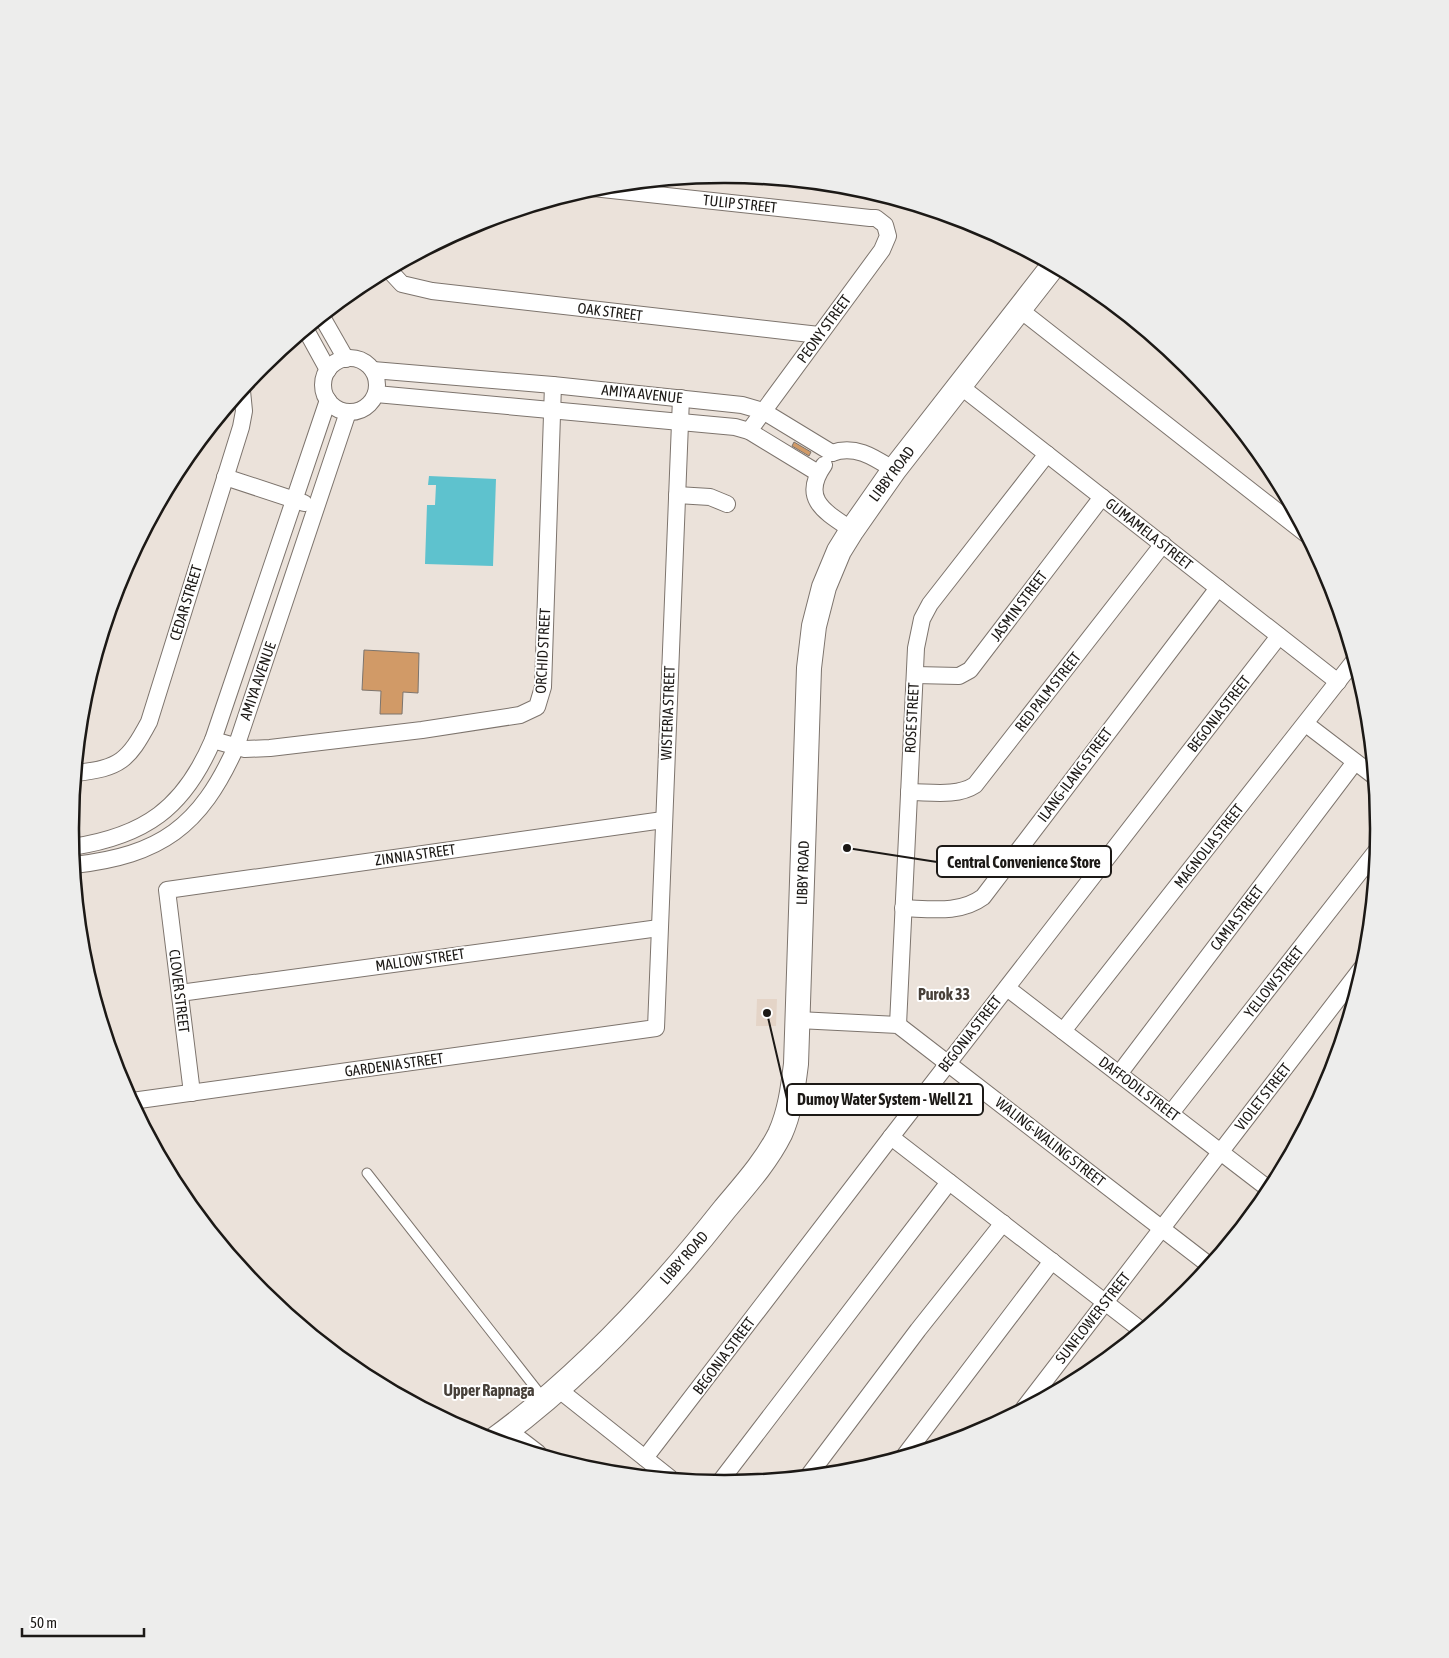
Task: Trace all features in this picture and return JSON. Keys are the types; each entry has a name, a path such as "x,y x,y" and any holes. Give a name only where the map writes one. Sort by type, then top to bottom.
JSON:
{"main road":[{"name":"LIBBY ROAD","path":"502,1435 551,1394 616,1334 689,1255 765,1158 780,1133 792,1100 798,1020 809,668 814,626 824,587 839,551 894,470 1049,271"}],"street":[{"name":"TULIP STREET","path":"625,192 870,218 881,221 885,225"},
{"name":"PEONY STREET","path":"749,431 882,250 888,236 885,225"},
{"name":"OAK STREET","path":"394,275 402,284 432,291 819,336"},
{"path":"1019,309 1294,525"},
{"path":"325,322 346,359"},
{"path":"309,335 328,370"},
{"path":"346,359 361,360 373,370 377,382 376,394 371,403 363,409 348,412 336,408 328,400 324,382 328,370 336,363 346,359"},
{"name":"AMIYA AVENUE","path":"373,370 553,385 742,405 763,412 832,454"},
{"name":"ORCHID STREET","path":"213,740 236,747 258,749 356,740 542,712 553,385"},
{"name":"GUMAMELA STREET","path":"960,386 1338,682"},
{"name":"AMIYA AVENUE","path":"376,394 552,408 735,427 749,431 818,473"},
{"name":"WISTERIA STREET","path":"656,1028 681,398"},
{"name":"CEDAR STREET","path":"81,772 100,770 118,764 136,747 150,722 241,426 244,411 243,399"},
{"name":"AMIYA AVENUE","path":"79,845 119,836 141,826 171,806 184,793 196,776 213,740 328,400"},
{"name":"AMIYA AVENUE","path":"80,865 129,855 162,840 198,813 216,787 236,747 348,412"},
{"path":"852,530 820,507 814,490 818,473 832,454 846,450 865,454 894,470"},
{"name":"ROSE STREET","path":"898,1025 914,675 918,634 930,604 1047,454"},
{"path":"225,477 316,507"},
{"path":"676,495 710,498 727,504"},
{"name":"JASMIN STREET","path":"914,675 959,676 970,670 1102,497"},
{"name":"RED PALM STREET","path":"909,792 954,792 967,790 975,785 1162,544"},
{"name":"ILANG-ILANG STREET","path":"903,908 956,909 973,905 983,897 1218,588"},
{"name":"BEGONIA STREET","path":"645,1458 1279,636"},
{"name":"MAGNOLIA STREET","path":"1063,1031 1349,668"},
{"path":"1306,724 1367,771"},
{"name":"CAMIA STREET","path":"1119,1074 1355,762"},
{"name":"ZINNIA STREET","path":"166,890 663,820"},
{"name":"YELLOW STREET","path":"1170,1113 1369,860"},
{"name":"CLOVER STREET","path":"166,890 192,1093"},
{"name":"MALLOW STREET","path":"180,993 659,928"},
{"name":"VIOLET STREET","path":"1162,1228 1352,981"},
{"name":"DAFFODIL STREET","path":"1007,988 1263,1185"},
{"path":"798,1020 898,1025"},
{"name":"WALING-WALING STREET","path":"898,1025 1204,1261"},
{"name":"GARDENIA STREET","path":"139,1100 656,1028"},
{"path":"891,1137 1136,1326"},
{"path":"725,1475 949,1182"},
{"path":"814,1468 918,1330 1002,1223"},
{"name":"SUNFLOWER STREET","path":"1034,1395 1162,1228"},
{"path":"911,1447 1052,1261"},
{"path":"551,1394 661,1471"}],"lane":[{"path":"367,1173 551,1394"}],"shaded area":[{"path":"757,999 777,999 776,1026 756,1026"}],"water":[{"path":"429,476 496,479 493,566 425,564 427,505 435,505 436,485 428,485"}],"building":[{"path":"794,442 811,452 809,456 792,446"},
{"path":"364,650 419,653 418,693 403,692 402,714 380,714 381,691 362,690"}],"place":[{"name":"Central Convenience Store","path":"847,848"},
{"name":"Dumoy Water System - Well 21","path":"767,1013"}],"district":[{"name":"Purok 33","path":"944,994"},
{"name":"Upper Rapnaga","path":"489,1390"}]}
